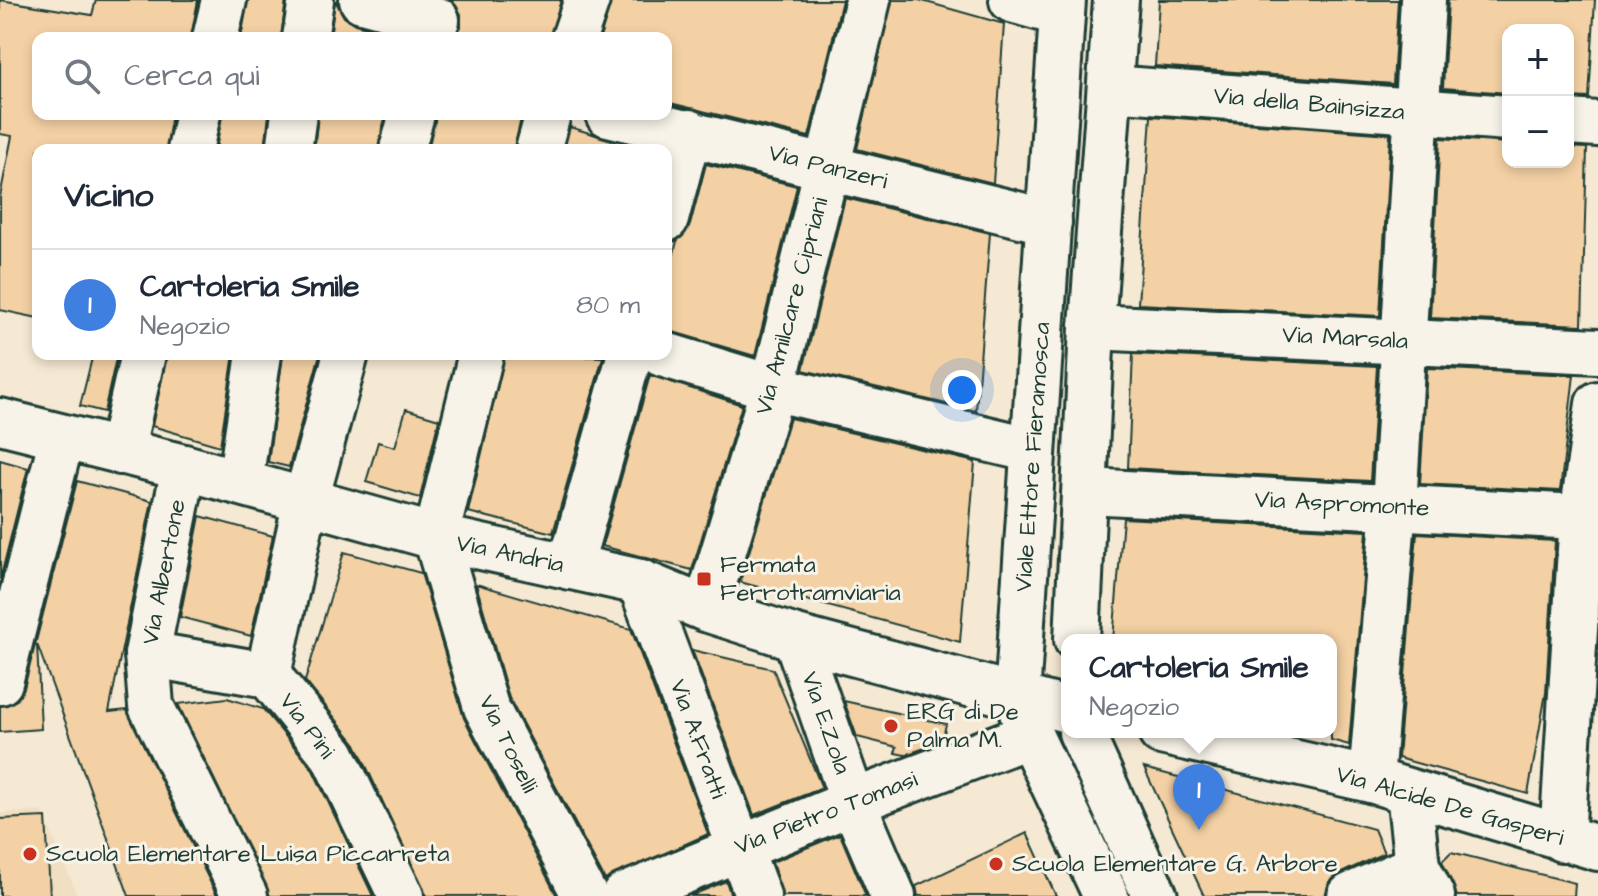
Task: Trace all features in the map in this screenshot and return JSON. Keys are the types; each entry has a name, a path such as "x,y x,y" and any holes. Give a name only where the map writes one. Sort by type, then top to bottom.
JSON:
{"street":[{"path":"216,32 224,0"},
{"path":"306,32 311,0"},
{"path":"362,0 437,19"},
{"path":"576,32 587,0"},
{"name":"Via Amilcare Cipriani","path":"706,609 773,388 868,0"},
{"path":"1012,0 1062,7"},
{"name":"Viale Ettore Fieramosca","path":"1077,634 1087,491 1092,327 1116,0"},
{"path":"1350,896 1424,881 1390,786 1394,507 1423,0"},
{"name":"Viale Ettore Fieramosca","path":"1062,7 1033,450 1024,717 1106,896"},
{"name":"Via della Bainsizza","path":"1110,88 1502,118"},
{"path":"191,144 197,120"},
{"path":"290,144 293,120"},
{"path":"404,144 410,120"},
{"path":"540,144 546,120"},
{"name":"Via Panzeri","path":"635,120 1049,222"},
{"path":"1574,122 1598,124"},
{"path":"672,196 689,132"},
{"name":"Via Marsala","path":"1092,327 1598,351"},
{"path":"672,357 773,388 1033,450"},
{"path":"121,452 142,360"},
{"path":"240,482 258,360"},
{"name":"Via Pini","path":"344,360 306,500 268,675 333,755 401,896"},
{"path":"436,537 480,360"},
{"path":"570,567 628,360"},
{"path":"1580,844 1590,518 1597,418"},
{"name":"Via Andria","path":"0,421 184,467 436,537 640,582 706,609 1024,717"},
{"path":"0,682 62,437"},
{"name":"Via Albertone","path":"184,467 147,654 151,706 245,896"},
{"name":"Via Aspromonte","path":"1087,491 1590,518"},
{"name":"Via Toselli","path":"436,537 486,707 585,896"},
{"name":"Via A.Fratti","path":"640,582 758,896"},
{"name":"Via E.Zola","path":"796,638 853,802 893,896"},
{"path":"147,654 268,675"},
{"path":"1024,717 1061,711"},
{"name":"Via Pietro Tomasi","path":"624,896 853,802 1024,717"},
{"path":"1084,738 1155,896"},
{"name":"Via Alcide De Gasperi","path":"1186,738 1390,786 1580,844"}],"shaded area":[{"name":"Scuola Elementare Luisa Piccarreta","path":"42,811 78,896 0,896 0,813"}],"building":[{"path":"0,0 92,15 96,0 198,0 192,32 32,32 32,120 171,120 167,144 32,144 32,317 0,310 0,197 12,136 0,134"},
{"path":"248,0 286,0 282,32 242,32"},
{"path":"335,0 344,17 355,24 385,32 331,32"},
{"path":"451,0 561,0 552,32 458,32 461,14"},
{"path":"611,0 842,0 809,137 672,103 672,32 602,32"},
{"path":"892,0 919,0 1004,24 993,183 857,149"},
{"path":"1159,0 1398,0 1393,84 1155,66"},
{"path":"1448,0 1595,0 1589,98 1574,97 1574,24 1502,24 1502,93 1443,88"},
{"path":"1151,116 1390,134 1380,316 1138,304"},
{"path":"221,120 268,120 266,144 217,144"},
{"path":"317,120 385,120 379,144 315,144"},
{"path":"435,120 521,120 515,144 429,144"},
{"path":"570,127 615,141 615,144 566,144"},
{"path":"1440,138 1502,143 1502,168 1574,168 1574,147 1587,148 1582,325 1430,318"},
{"path":"706,164 797,186 755,356 672,332 672,261 677,241 690,225"},
{"path":"845,198 990,233 976,411 803,370"},
{"path":"1133,354 1377,366 1370,481 1128,468"},
{"path":"92,360 116,360 104,412 80,406"},
{"path":"166,360 233,360 220,446 152,426"},
{"path":"282,360 318,360 289,467 268,462"},
{"path":"504,360 602,360 553,533 468,512"},
{"path":"1427,368 1574,375 1560,491 1420,484"},
{"path":"650,375 742,405 692,570 602,546"},
{"path":"406,409 439,419 420,498 366,482 378,442 395,447"},
{"path":"790,418 975,462 960,642 740,582"},
{"path":"0,460 28,468 0,580"},
{"path":"77,481 152,501 109,712 127,710 217,896 129,896 37,644 41,729 0,732 0,706 17,700 24,688"},
{"path":"200,516 273,536 251,636 180,617"},
{"path":"1123,518 1367,531 1349,745 1331,740 1337,738 1337,634 1113,634"},
{"path":"1417,533 1555,541 1546,693 1528,794 1398,758"},
{"path":"344,552 421,573 464,718 557,896 426,896 356,744 305,681"},
{"path":"476,584 631,629 708,834 605,880 509,698"},
{"path":"692,650 773,669 822,788 754,815"},
{"path":"227,698 263,709 312,768 373,896 270,896 178,704"},
{"path":"844,701 946,724 942,742 905,755 895,753 897,747 857,737"},
{"path":"1144,768 1374,829 1384,853 1339,874 1329,882 1325,896 1204,896"},
{"name":"Scuola Elementare Luisa Piccarreta","path":"46,817 50,896 0,896 0,819"},
{"name":"Scuola Elementare G. Arbore","path":"1027,833 1056,896 918,896 916,886"},
{"path":"840,834 866,896 782,896 772,862"},
{"path":"1451,852 1575,883 1574,896 1457,896 1442,861"},
{"path":"726,881 731,896 690,896"}],"place":[{"name":"Fermata Ferrotramviaria","path":"704,579"},
{"name":"ERG di De Palma M.","path":"891,726"},
{"name":"Cartoleria Smile","path":"1199,830"},
{"name":"Scuola Elementare Luisa Piccarreta","path":"30,854"},
{"name":"Scuola Elementare G. Arbore","path":"996,864"}]}
